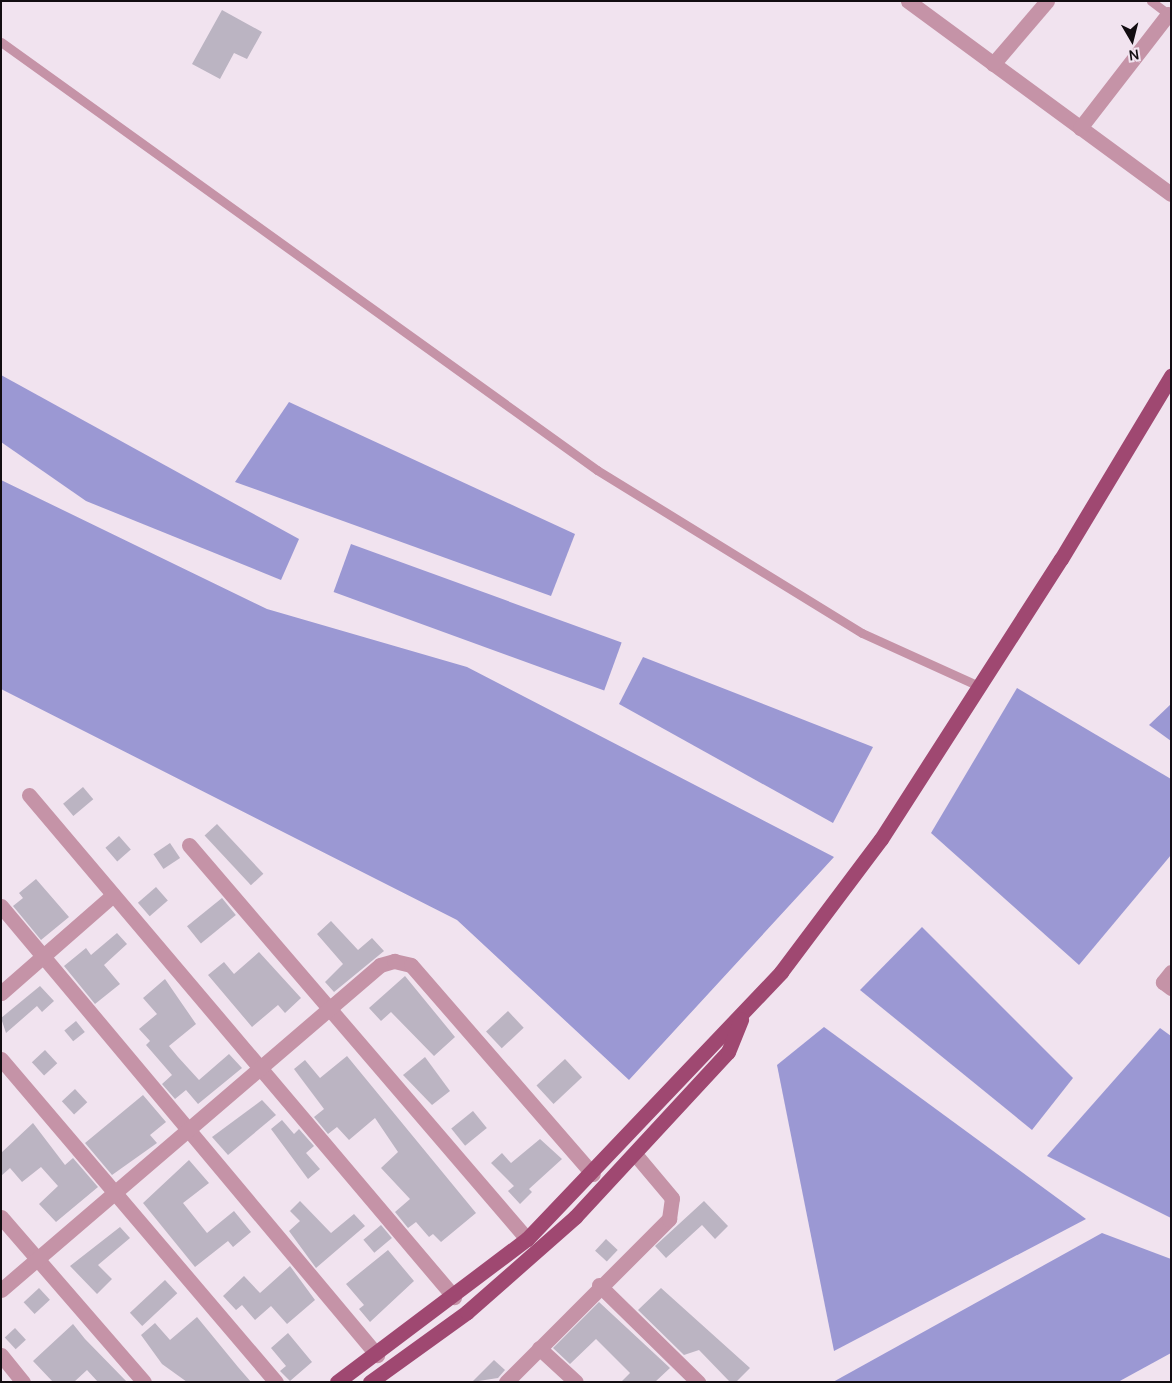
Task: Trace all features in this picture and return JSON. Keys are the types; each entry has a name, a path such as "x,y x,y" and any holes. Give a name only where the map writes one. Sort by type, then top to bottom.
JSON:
{"main road":[{"path":"337,1382 377,1355 527,1239 593,1174 720,1032 741,1019 798,952 881,840 1171,376"},
{"path":"370,1382 467,1312 537,1253 635,1154 728,1052 741,1019"}],"street":[{"path":"993,64 1047,1"},
{"path":"910,2 1171,194"},
{"path":"1080,128 1170,15"},
{"path":"29,794 258,1070 454,1297"},
{"path":"189,845 330,1007 527,1239"},
{"path":"1,993 113,895"},
{"path":"1,906 377,1355"},
{"path":"1,1290 380,965 394,961 411,965 593,1174"},
{"path":"1171,972 1164,982 1171,988"},
{"path":"1,1059 276,1382"},
{"path":"506,1382 599,1285 672,1213 672,1198 635,1154"},
{"path":"1,1216 144,1382"},
{"path":"599,1285 698,1382"},
{"path":"539,1348 576,1382"},
{"path":"1,1355 23,1382"}],"lane":[{"path":"1151,1 1170,15"},
{"path":"1,42 597,470 862,633 979,686"}],"shaded area":[{"path":"1,375 299,539 281,580 86,501 1,442"},
{"path":"289,402 575,534 551,596 235,482"},
{"path":"1,480 267,609 467,667 834,857 629,1080 457,920 1,689"},
{"path":"351,544 622,643 604,690 334,592"},
{"path":"643,657 873,747 833,823 619,704"},
{"path":"1017,688 1171,779 1171,855 1079,965 931,833"},
{"path":"1171,704 1171,741 1149,725"},
{"path":"922,927 1073,1078 1032,1130 860,990"},
{"path":"824,1027 1086,1219 834,1351 777,1065"},
{"path":"1160,1028 1171,1036 1171,1218 1047,1156"},
{"path":"1102,1233 1171,1259 1171,1353 1118,1382 833,1382"}],"building":[{"path":"222,10 262,32 247,59 234,53 220,79 192,64"},
{"path":"83,787 93,799 73,816 63,804"},
{"path":"217,824 263,874 251,885 205,836"},
{"path":"119,836 131,850 117,861 105,848"},
{"path":"170,843 180,858 163,869 153,854"},
{"path":"36,879 69,917 41,940 13,906 23,898 19,893"},
{"path":"156,887 168,901 150,916 138,903"},
{"path":"222,898 236,915 201,943 187,926"},
{"path":"331,921 358,950 372,938 384,951 334,992 325,982 343,964 317,934"},
{"path":"117,933 127,944 104,965 120,984 95,1004 64,966 86,948 91,955"},
{"path":"259,952 301,998 285,1013 278,1005 252,1027 208,975 224,962 234,974"},
{"path":"405,976 455,1037 434,1056 391,1012 381,1021 369,1008"},
{"path":"165,979 196,1024 169,1046 178,1057 199,1080 229,1054 242,1068 198,1104 186,1090 175,1099 162,1084 172,1075 146,1045 150,1041 139,1029 157,1014 143,998"},
{"path":"40,986 54,1001 42,1012 37,1006 6,1033 1,1018"},
{"path":"508,1011 524,1028 502,1048 486,1031"},
{"path":"76,1021 85,1032 73,1041 64,1030"},
{"path":"45,1050 57,1063 44,1075 32,1062"},
{"path":"347,1056 476,1213 441,1242 433,1234 429,1237 416,1222 408,1228 395,1212 410,1199 381,1168 398,1152 375,1118 349,1140 337,1127 328,1134 314,1117 324,1109 294,1069 305,1060 320,1078"},
{"path":"425,1057 450,1091 432,1105 403,1075"},
{"path":"565,1059 582,1077 554,1104 536,1086"},
{"path":"75,1089 87,1102 74,1114 62,1101"},
{"path":"143,1095 166,1122 150,1135 157,1143 112,1175 85,1143"},
{"path":"262,1100 276,1115 228,1155 212,1137"},
{"path":"473,1111 487,1128 465,1146 451,1129"},
{"path":"282,1120 294,1134 299,1129 314,1146 306,1153 320,1169 308,1179 271,1129"},
{"path":"33,1123 65,1165 73,1158 98,1187 56,1222 39,1204 58,1186 41,1167 22,1182 10,1168 1,1176 1,1153"},
{"path":"540,1139 562,1159 529,1189 532,1192 520,1204 508,1191 514,1186 491,1163 502,1153 511,1163"},
{"path":"189,1160 209,1183 183,1203 207,1233 234,1211 251,1232 233,1247 228,1241 195,1267 143,1203"},
{"path":"300,1201 331,1233 354,1214 365,1226 316,1268 289,1231 300,1221 290,1211"},
{"path":"704,1201 728,1226 715,1239 702,1225 666,1258 655,1246"},
{"path":"381,1225 392,1238 374,1253 363,1240"},
{"path":"120,1227 130,1238 98,1265 112,1279 97,1294 70,1266"},
{"path":"606,1239 618,1250 607,1262 595,1251"},
{"path":"388,1250 414,1281 370,1322 359,1309 364,1305 346,1284"},
{"path":"290,1266 315,1300 287,1324 271,1306 255,1320 242,1305 236,1310 223,1296 244,1276 260,1293"},
{"path":"165,1280 177,1293 142,1326 130,1313"},
{"path":"39,1288 50,1300 35,1314 24,1302"},
{"path":"661,1288 750,1368 736,1382 730,1382 699,1350 684,1355 638,1310"},
{"path":"599,1302 670,1368 655,1382 621,1382 630,1373 596,1339 570,1364 553,1348"},
{"path":"197,1317 251,1382 187,1382 162,1364 141,1335 155,1323 170,1340"},
{"path":"73,1324 127,1382 98,1382 87,1370 74,1382 53,1382 33,1361"},
{"path":"15,1328 26,1340 16,1349 5,1338"},
{"path":"288,1333 312,1362 290,1381 280,1371 286,1366 271,1348"},
{"path":"494,1360 505,1370 498,1378 472,1382"}]}
